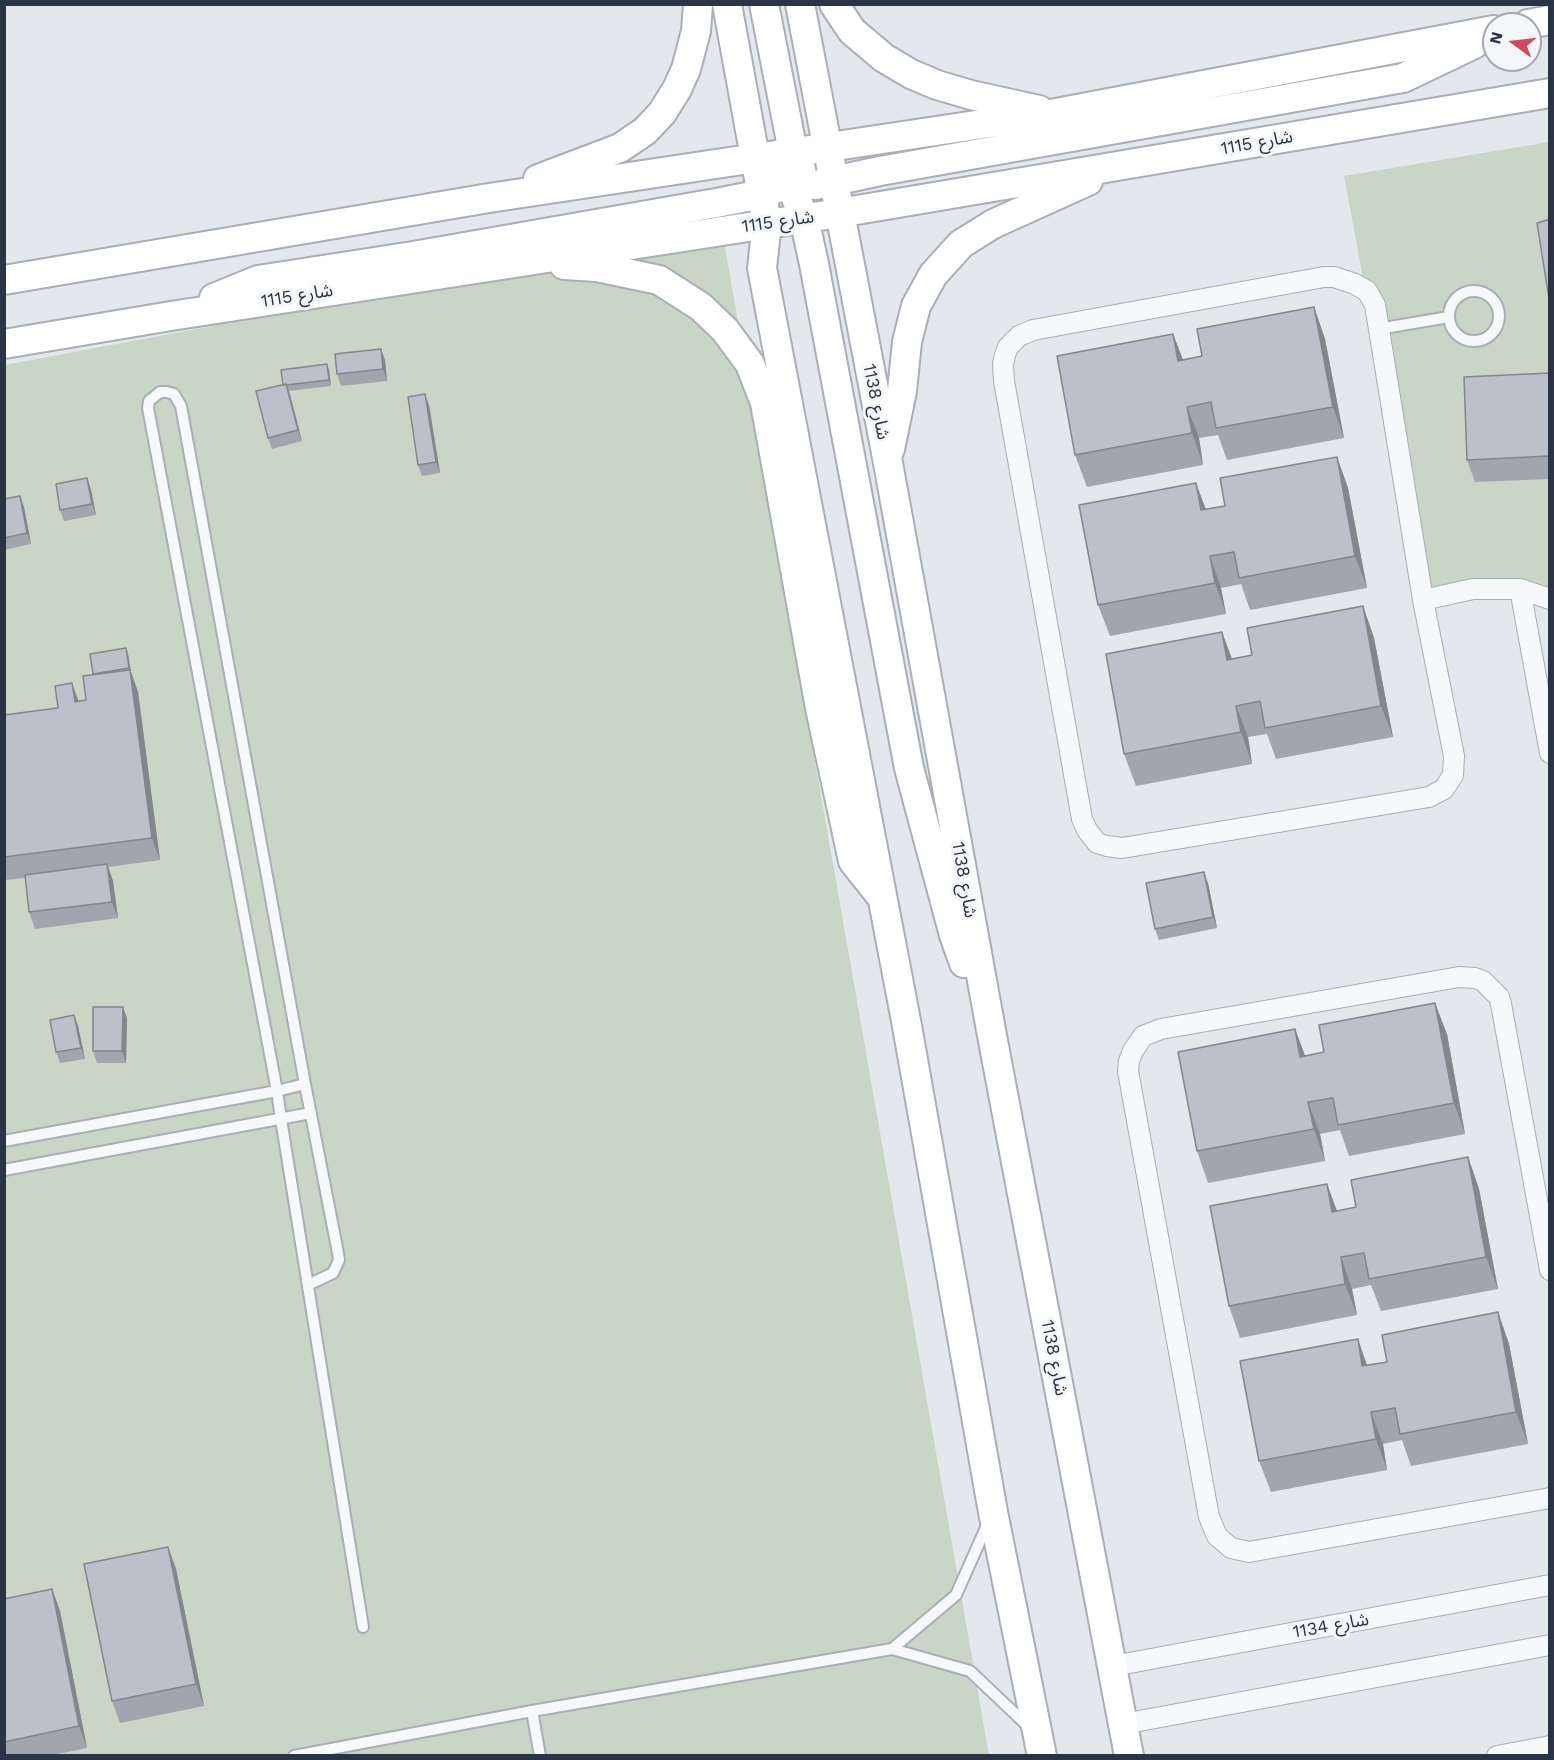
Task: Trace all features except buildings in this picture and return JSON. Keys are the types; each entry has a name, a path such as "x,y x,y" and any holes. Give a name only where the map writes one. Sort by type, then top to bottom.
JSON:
{"street":[{"path":"489,198 620,148 645,131 662,113 686,69 696,31 698,4"},
{"path":"727,4 767,224 762,268 882,898 993,1512 1040,1746"},
{"path":"764,4 804,184 816,275 909,768 954,935 993,1041"},
{"path":"767,224 804,184 827,147 800,4"},
{"path":"834,4 852,31 884,58 911,74 937,86 1056,113"},
{"path":"827,147 1056,113 1482,32"},
{"path":"171,315 258,280 413,256 1403,78 1482,41"},
{"name":"شارع 1115","path":"839,213 1550,93"},
{"path":"4,280 489,198 755,158 804,184 839,213"},
{"path":"888,463 903,391 907,342 916,306 933,275 961,244 993,224 1120,166"},
{"name":"شارع 1138","path":"839,213 888,463 993,1041 1129,1755"},
{"name":"شارع 1115","path":"4,344 171,315 767,224"},
{"path":"508,263 597,267 658,280 701,307 725,330 750,364 765,403 820,708 853,861 882,898"},
{"path":"1324,277 1345,279 1367,291 1375,305 1378,329 1423,600 1454,756 1453,775 1444,789 1429,798 1122,848 1097,843 1082,819 1005,381 1003,364 1008,347 1019,336 1033,330 1324,277"},
{"path":"1423,600 1473,589 1520,590 1550,599"},
{"path":"1520,590 1550,753"},
{"path":"1550,1270 1501,1004 1499,997 1483,981 1459,977 1161,1029 1143,1036 1133,1051 1128,1071 1209,1517 1217,1536 1224,1543 1240,1551 1249,1552 1550,1498"},
{"name":"شارع 1134","path":"1113,1666 1550,1585"},
{"path":"1123,1724 1550,1645"},
{"path":"1497,1755 1550,1746"}],"lane":[{"path":"1473,291 1483,292 1491,297 1497,305 1499,315 1498,324 1492,333 1485,339 1475,341 1458,334 1449,317 1456,299 1464,293 1473,291"},
{"path":"1378,329 1449,317"},
{"path":"308,1285 333,1273 339,1260 181,406 174,394 160,392 149,401 148,408 277,1091 281,1119 363,1627"},
{"path":"4,1141 305,1084"},
{"path":"4,1170 311,1113"},
{"path":"892,1649 956,1594 993,1512"},
{"path":"294,1755 892,1649 970,1671 1040,1746"},
{"path":"532,1711 540,1755"}],"green space":[{"path":"1549,142 1549,587 1423,600 1344,176"},
{"path":"722,230 989,1755 5,1756 5,365"}]}
